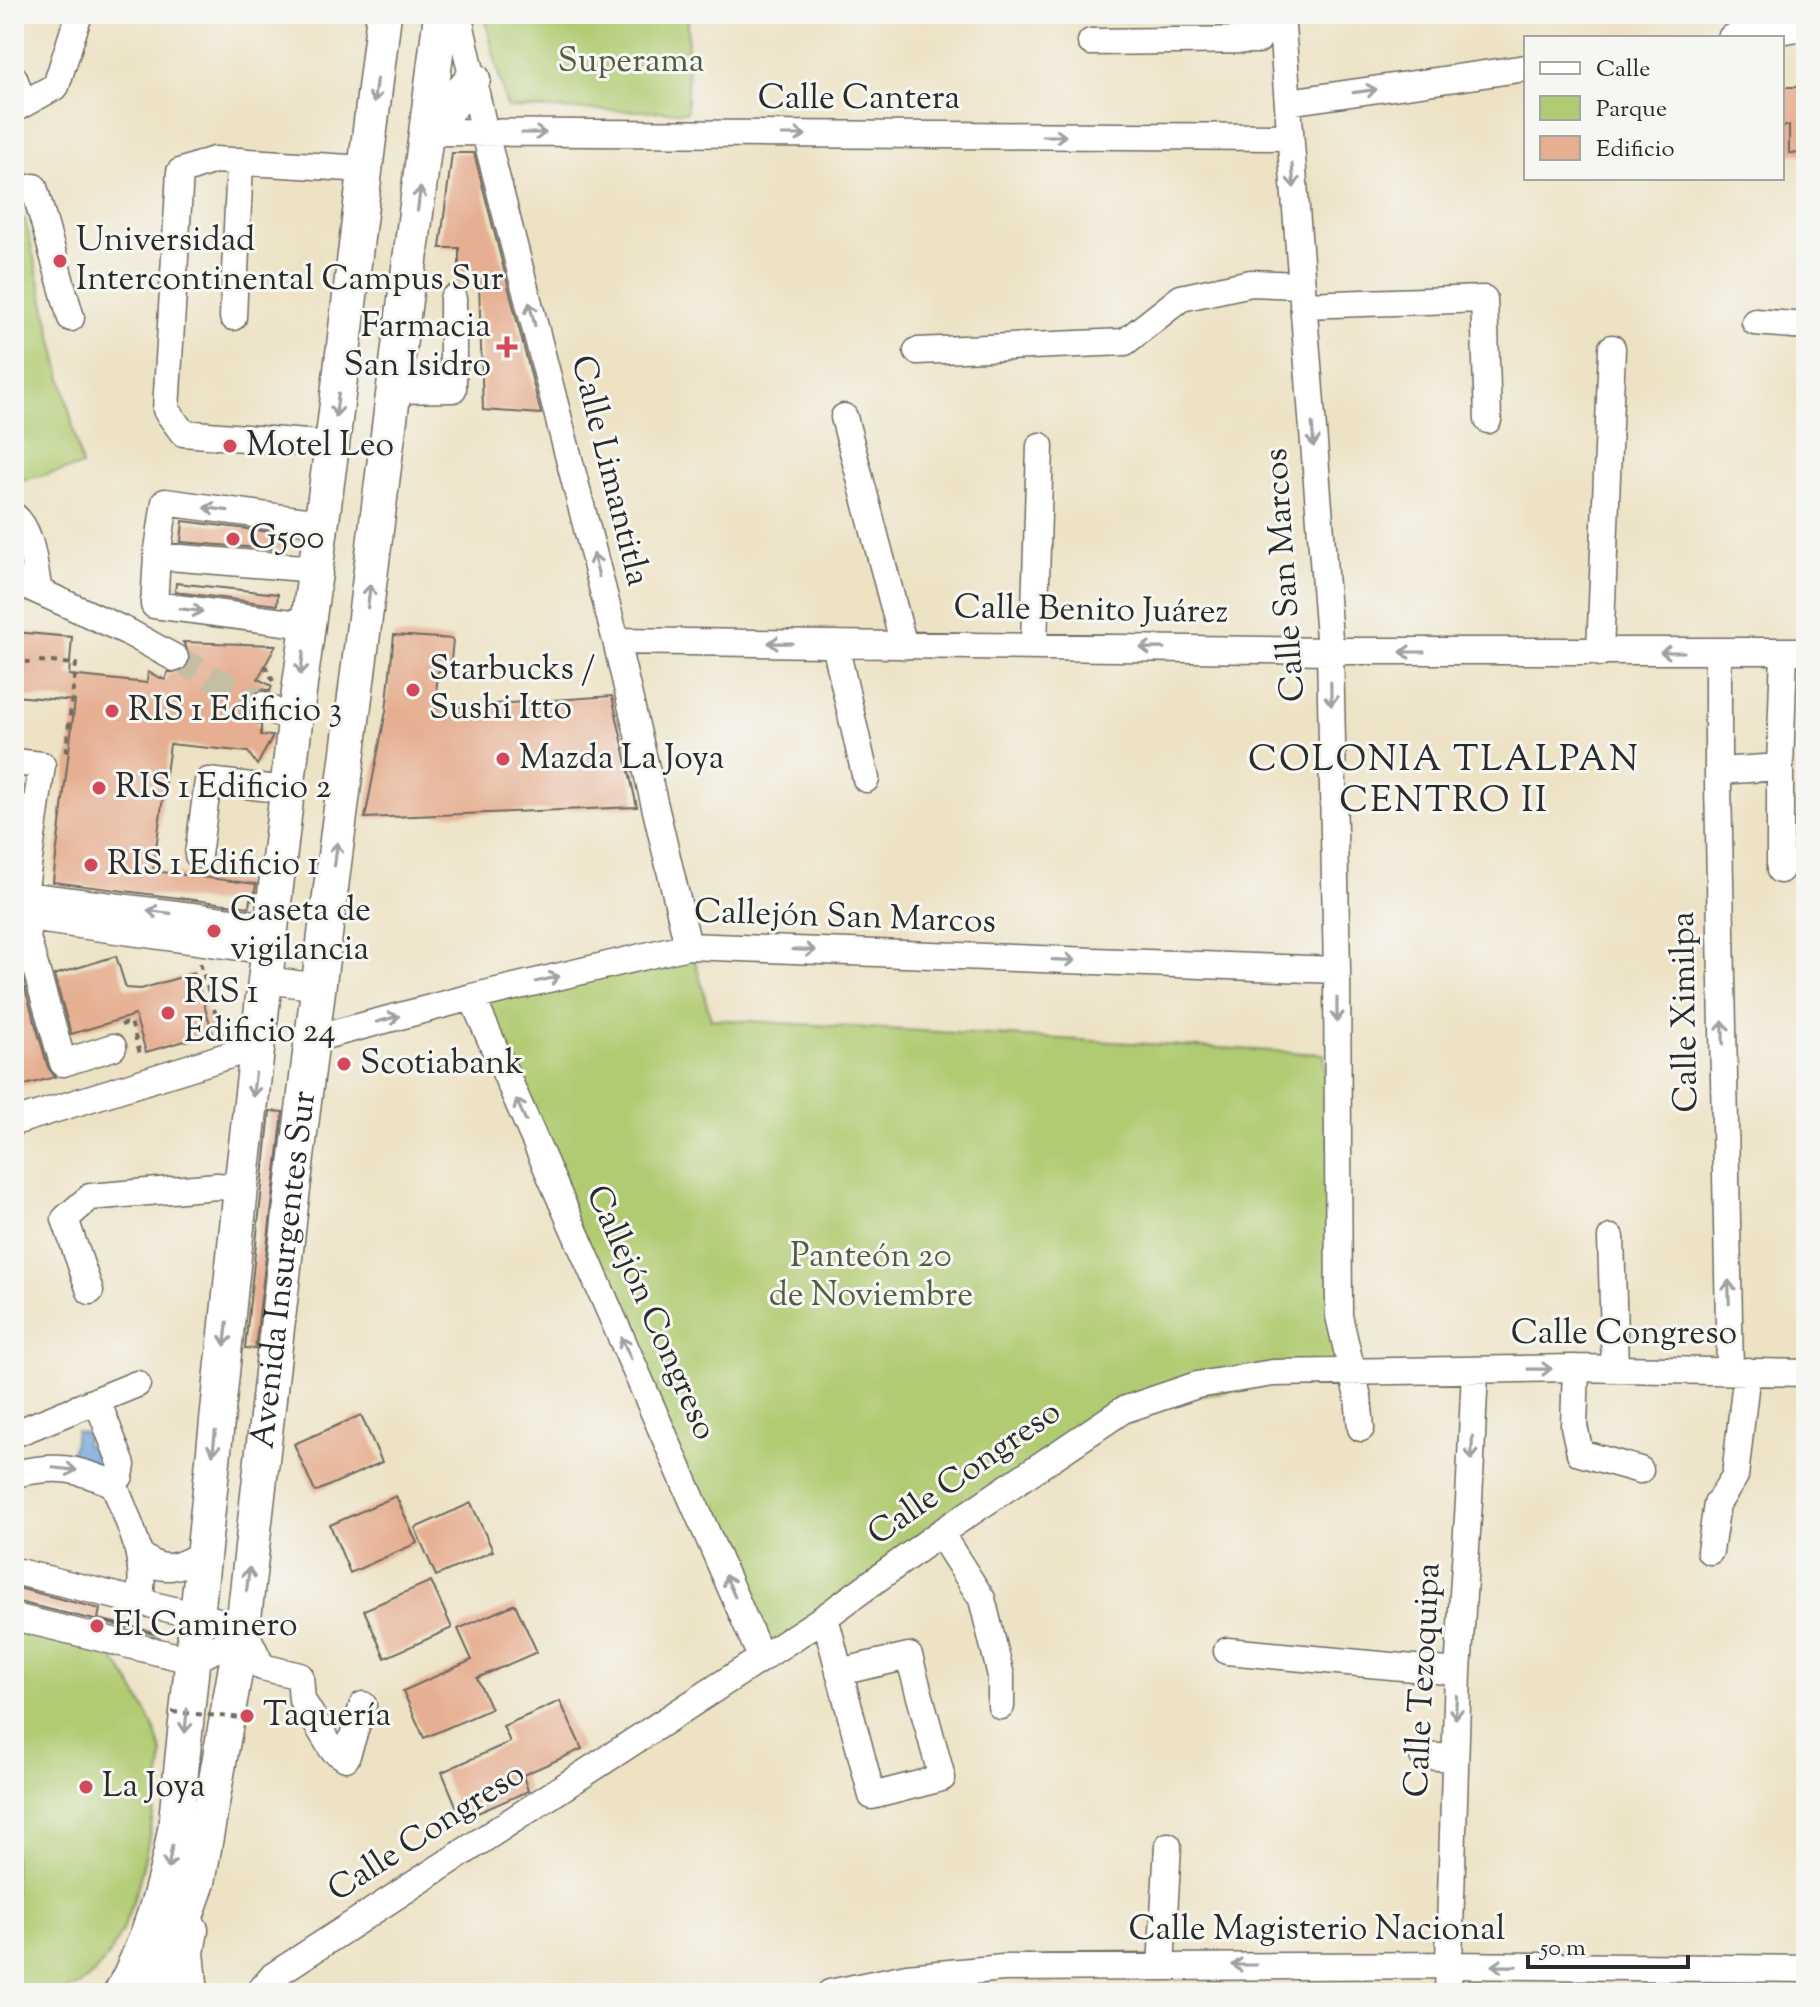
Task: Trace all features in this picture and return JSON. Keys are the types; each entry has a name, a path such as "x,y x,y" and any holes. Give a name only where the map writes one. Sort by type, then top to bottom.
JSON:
{"main road":[{"name":"Avenida Insurgentes Sur","path":"121,1993 142,1950 167,1874 175,1830 241,1188 295,722 384,14"},
{"name":"Avenida Insurgentes Sur","path":"154,1993 169,1965 198,1882 243,1627 291,1205 441,14"},
{"path":"428,132 473,79"},
{"path":"191,1993 187,1952 198,1882"}],"street":[{"path":"59,14 69,45"},
{"path":"14,78 19,107 56,86 79,14"},
{"name":"Calle Limantitla","path":"458,14 485,133 616,641 688,946"},
{"path":"1091,42 1258,40 1256,14"},
{"name":"Calle San Marcos","path":"1281,14 1330,651 1337,970 1339,1316 1358,1397 1361,1428"},
{"path":"1745,36 1806,27"},
{"path":"1288,102 1524,68"},
{"name":"Calle Cantera","path":"428,132 1290,137"},
{"path":"332,445 183,433 166,410 180,172 214,160 366,169"},
{"path":"233,317 240,161"},
{"path":"14,192 34,187 71,318"},
{"path":"917,351 1125,342 1181,298 1251,283 1302,295 1484,299 1488,420"},
{"path":"395,390 453,389 453,299"},
{"path":"1755,322 1806,326"},
{"path":"1600,653 1612,348"},
{"path":"844,417 904,646"},
{"path":"1034,646 1040,446"},
{"path":"307,625 154,605 157,560 165,502 321,523"},
{"path":"14,516 26,532 39,591"},
{"path":"157,560 313,576"},
{"path":"14,580 128,632 175,658"},
{"name":"Calle Benito Juárez","path":"616,641 1330,651 1795,652"},
{"path":"835,644 866,779"},
{"name":"Calle Ximilpa","path":"1710,1551 1717,1504 1735,1476 1739,1371 1718,771 1718,652"},
{"path":"1780,870 1780,767 1795,652"},
{"path":"263,705 295,722"},
{"path":"14,762 42,765 24,895 270,952 319,987"},
{"path":"1718,771 1780,767"},
{"path":"198,855 208,781 287,790"},
{"path":"113,1047 63,1063 18,916 270,952"},
{"name":"Callejón San Marcos","path":"313,1039 472,997 688,946 1337,970"},
{"name":"Callejón Congreso","path":"472,997 761,1657"},
{"path":"14,1122 259,1046"},
{"path":"90,1291 65,1219 90,1197 217,1186 241,1188"},
{"path":"1611,1238 1615,1368"},
{"path":"1576,1368 1574,1426 1580,1453 1640,1470"},
{"name":"Calle Congreso","path":"266,1985 825,1617 940,1533 1123,1410 1197,1385 1273,1373 1615,1368 1806,1373"},
{"name":"Calle Tezoquipa","path":"1448,1993 1458,1672 1475,1370"},
{"path":"14,1434 137,1384"},
{"path":"97,1400 122,1465 120,1476 114,1484"},
{"path":"14,1474 50,1467 82,1470 114,1484 143,1560 139,1601"},
{"path":"940,1533 982,1599 1001,1676 1001,1706"},
{"path":"143,1560 168,1569 188,1563 203,1553"},
{"path":"14,1571 243,1627"},
{"path":"14,1617 191,1660 227,1643 243,1627"},
{"path":"825,1617 839,1672 872,1796 942,1778 909,1656 839,1672"},
{"path":"243,1627 262,1667 300,1676 302,1700 332,1749 346,1758 363,1705"},
{"path":"1227,1651 1458,1672"},
{"path":"1423,1756 1455,1758"},
{"path":"1161,1966 1168,1846"},
{"name":"Calle Magisterio Nacional","path":"830,1993 907,1977 1003,1968 1449,1965 1806,1969"}],"path":[{"path":"14,661 30,662"},
{"path":"172,1712 245,1718"}],"green space":[{"name":"Superama","path":"484,14 688,14 687,112 507,108"},
{"path":"25,219 82,466 14,482 14,222"},
{"name":"Panteón 20 de Noviembre","path":"693,953 711,1019 1324,1054 1344,1372 1121,1409 765,1653 481,1003"},
{"name":"La Joya","path":"14,1627 74,1639 103,1649 120,1668 139,1698 162,1754 142,1872 124,1926 97,1971 79,1985 63,1991 14,1985"}],"water":[{"path":"76,1431 87,1433 85,1445 106,1450 102,1465 70,1457"}],"building":[{"path":"1784,87 1806,87 1806,154 1789,153 1789,126 1784,126"},
{"path":"452,153 474,153 541,414 483,410 479,283 459,282 459,248 440,248"},
{"path":"183,521 286,534 284,550 181,542"},
{"path":"176,583 278,594 277,605 175,592"},
{"path":"14,632 72,637 69,675 147,683 148,672 165,680 168,672 183,672 189,666 191,657 183,642 276,645 258,679 272,686 270,691 262,689 254,692 247,705 249,713 256,719 254,722 261,725 261,735 273,736 257,765 248,752 170,744 153,871 256,884 254,900 250,899 249,907 53,882 75,701 14,696"},
{"name":"Mazda La Joya","path":"394,635 453,639 450,671 438,671 435,708 612,696 637,807 365,818 386,711"},
{"path":"14,951 48,1067 55,1077 14,1088"},
{"path":"116,956 126,988 141,989 194,973 213,1033 146,1052 135,1015 71,1034 54,975"},
{"path":"270,1111 283,1112 255,1349 245,1348"},
{"path":"361,1415 382,1462 315,1492 294,1444"},
{"path":"396,1496 417,1543 350,1573 330,1525"},
{"path":"471,1503 493,1551 436,1576 415,1528"},
{"path":"431,1581 452,1628 385,1658 364,1610"},
{"path":"14,1587 100,1609 98,1619 158,1635 14,1601"},
{"path":"515,1604 537,1652 477,1678 491,1709 424,1738 403,1691 472,1660 458,1629"},
{"path":"560,1701 582,1749 523,1775 528,1791 462,1820 442,1772 510,1742 503,1726"}],"tunnel":[{"path":"175,658 263,705"}],"place":[{"name":"Universidad Intercontinental Campus Sur","path":"60,261"},
{"name":"Farmacia San Isidro","path":"507,347"},
{"name":"Motel Leo","path":"230,446"},
{"name":"G500","path":"233,539"},
{"name":"Starbucks / Sushi Itto","path":"413,690"},
{"name":"RIS 1 Edificio 3","path":"112,711"},
{"name":"Mazda La Joya","path":"503,759"},
{"name":"RIS 1 Edificio 2","path":"99,788"},
{"name":"RIS 1 Edificio 1","path":"91,865"},
{"name":"Caseta de vigilancia","path":"214,931"},
{"name":"RIS 1 Edificio 24","path":"168,1013"},
{"name":"Scotiabank","path":"344,1064"},
{"name":"El Caminero","path":"97,1626"},
{"name":"Taquería","path":"247,1716"},
{"name":"La Joya","path":"86,1787"}],"district":[{"name":"COLONIA TLALPAN CENTRO II","path":"1444,782"}]}
